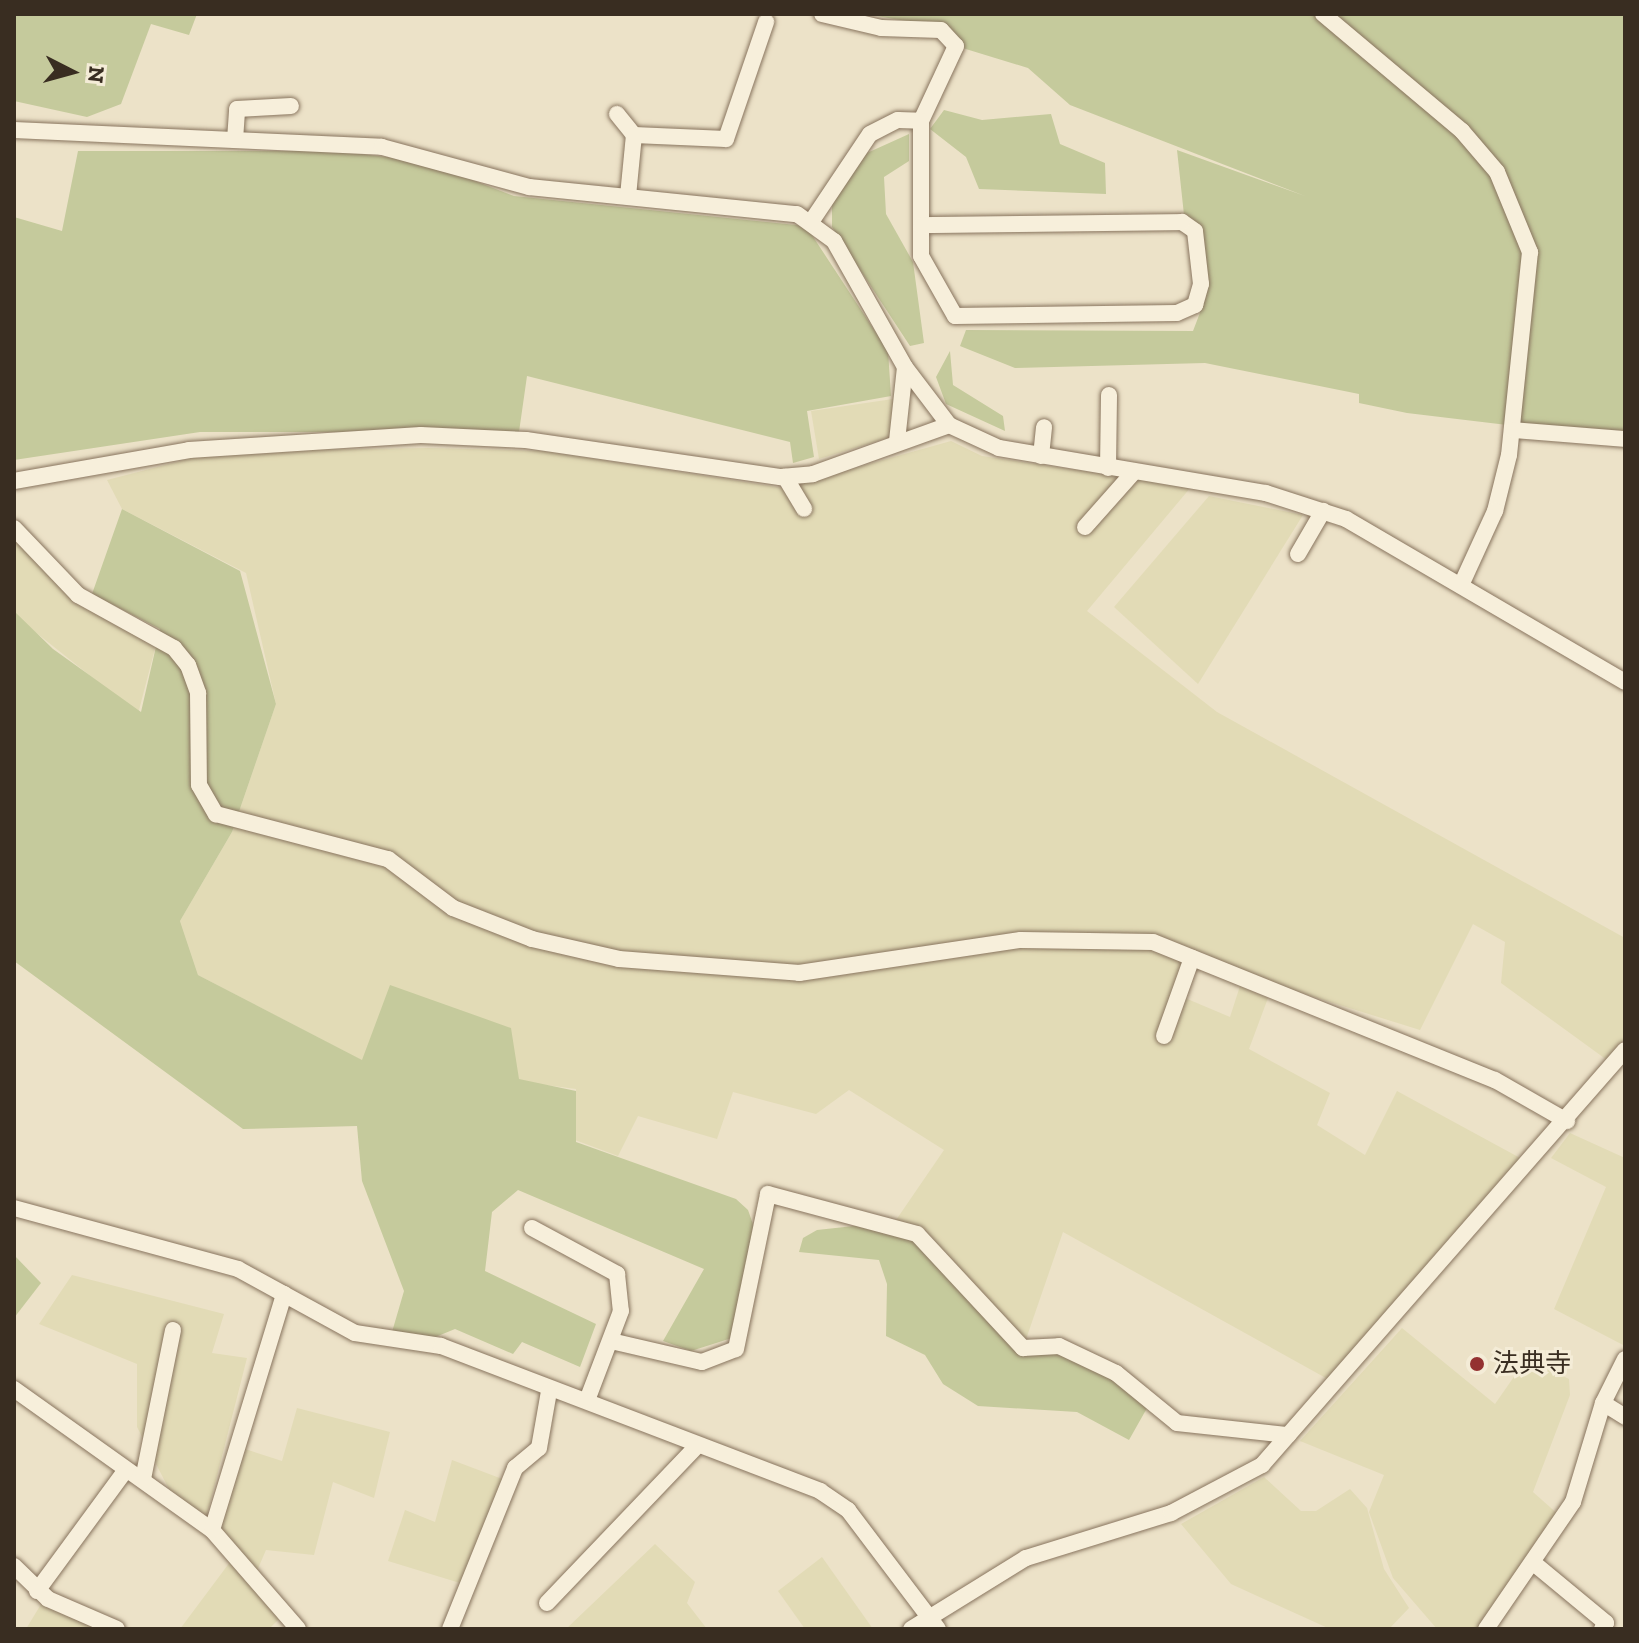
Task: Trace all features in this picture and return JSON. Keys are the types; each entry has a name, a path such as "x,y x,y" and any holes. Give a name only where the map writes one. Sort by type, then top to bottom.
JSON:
{"street":[{"path":"822,14 881,28 941,30 956,46 921,121 921,225 921,256 939,298 964,319 1177,313 1195,305 1201,284 1195,231 1182,222 921,225"},
{"path":"1323,14 1462,131 1497,172 1530,252 1513,430 1495,511 1462,583"},
{"path":"634,135 726,139 766,22"},
{"path":"235,140 237,109 291,106"},
{"path":"617,114 634,135 628,196"},
{"path":"813,219 870,134 898,120 921,121"},
{"path":"14,130 382,147 509,183 778,208 813,219 834,241 905,367 949,425 986,444 1041,456 1266,493 1371,529 1625,682"},
{"path":"897,441 905,367"},
{"path":"1108,468 1109,395"},
{"path":"14,481 189,450 421,435 526,440 785,477 813,474 897,441 949,425"},
{"path":"1041,456 1044,427"},
{"path":"1513,430 1625,439"},
{"path":"1085,527 1133,473"},
{"path":"785,477 804,509"},
{"path":"1298,554 1323,511"},
{"path":"14,528 78,595 174,648 188,665 198,693 199,785 216,814 388,859 453,908 532,939 619,959 799,973 1021,940 1117,938 1192,958 1495,1080 1567,1121"},
{"path":"1164,1036 1192,958"},
{"path":"911,1629 934,1623 1026,1558 1218,1493 1262,1465 1567,1121 1625,1050"},
{"path":"611,1341 702,1362 736,1349 768,1194 917,1234 1023,1348 1059,1346 1116,1373 1177,1423 1288,1435"},
{"path":"14,1208 162,1243 238,1269 355,1333 441,1346 549,1391 588,1398 695,1448 820,1491 848,1510 934,1623"},
{"path":"532,1228 617,1274 621,1311 588,1398"},
{"path":"212,1530 284,1294"},
{"path":"143,1479 173,1330"},
{"path":"1486,1629 1536,1565 1573,1502 1603,1403 1625,1359"},
{"path":"14,1389 212,1530 298,1629"},
{"path":"450,1629 515,1468 539,1448 549,1391"},
{"path":"1603,1403 1625,1417"},
{"path":"547,1603 695,1448"},
{"path":"37,1591 126,1470"},
{"path":"1536,1565 1606,1623 1602,1629"},
{"path":"14,1566 37,1591 117,1629"}],"shaded area":[{"path":"893,399 891,437 819,459 811,411"},
{"path":"951,441 982,456 1191,487 1087,611 1217,712 1625,938 1625,1038 1607,1060 1501,983 1505,942 1473,924 1420,1030 1282,987 1198,951 1185,998 1230,1017 1240,986 1268,998 1249,1049 1330,1093 1317,1125 1365,1155 1397,1091 1522,1159 1333,1382 1063,1232 1023,1348 894,1223 944,1150 849,1090 816,1114 733,1092 717,1139 638,1116 618,1156 575,1140 576,1089 363,1061 198,975 180,921 232,832 276,704 246,573 122,509 107,480 219,451 429,448 544,451 783,488"},
{"path":"1209,496 1303,515 1198,684 1114,607"},
{"path":"14,537 78,595 157,641 138,714 14,615"},
{"path":"1570,1133 1625,1158 1625,1346 1554,1309 1606,1187 1551,1158"},
{"path":"72,1275 224,1314 212,1353 247,1358 207,1515 172,1495 137,1427 137,1364 39,1324"},
{"path":"1402,1328 1495,1404 1527,1358 1569,1379 1570,1395 1533,1492 1560,1516 1477,1629 1437,1629 1393,1578 1369,1512 1384,1475 1300,1441"},
{"path":"297,1408 390,1432 374,1498 333,1482 314,1555 266,1550 256,1573 221,1528 245,1449 282,1461"},
{"path":"452,1460 505,1480 460,1583 388,1561 405,1510 435,1522"},
{"path":"1264,1477 1301,1511 1316,1511 1350,1489 1367,1508 1384,1569 1409,1608 1389,1629 1330,1629 1231,1584 1181,1524"},
{"path":"655,1544 695,1582 687,1603 707,1629 566,1629"},
{"path":"822,1557 873,1629 805,1629 778,1591"},
{"path":"230,1562 280,1618 269,1629 180,1629"},
{"path":"43,1601 106,1629 26,1629"}],"green space":[{"path":"14,14 197,14 189,35 151,24 121,104 87,117 14,101"},
{"path":"866,14 1625,14 1625,439 1407,413 1359,403 1359,394 1205,363 1015,368 960,346 966,330 1193,331 1206,297 1184,215 1177,150 1305,196 1070,105 1028,68 956,46 944,28"},
{"path":"944,110 982,120 1051,114 1060,144 1105,163 1106,194 979,189 966,157 930,129"},
{"path":"909,134 909,161 884,177 886,214 913,262 924,343 910,346 832,227 832,201 867,153"},
{"path":"78,151 334,151 423,161 514,196 806,226 888,351 891,396 807,411 814,457 793,463 790,442 527,376 519,432 200,432 14,460 14,217 62,231"},
{"path":"950,351 953,385 1003,416 1005,431 946,404 936,377"},
{"path":"122,509 240,571 276,704 232,832 180,921 198,975 362,1060 390,985 511,1028 519,1079 576,1091 576,1142 736,1199 748,1210 754,1227 735,1337 691,1351 663,1341 704,1269 518,1190 492,1212 485,1271 596,1324 580,1367 522,1342 513,1354 455,1329 433,1338 392,1332 404,1291 362,1181 357,1126 243,1129 14,961 14,611 53,649 141,712 160,629 92,594"},
{"path":"891,1222 922,1242 1023,1348 1059,1346 1151,1401 1129,1440 1077,1412 978,1406 943,1384 925,1355 886,1336 887,1284 879,1260 799,1252 803,1238 817,1230"},
{"path":"14,1255 41,1283 14,1318"}],"place":[{"name":"法典寺","path":"1477,1364"}]}
